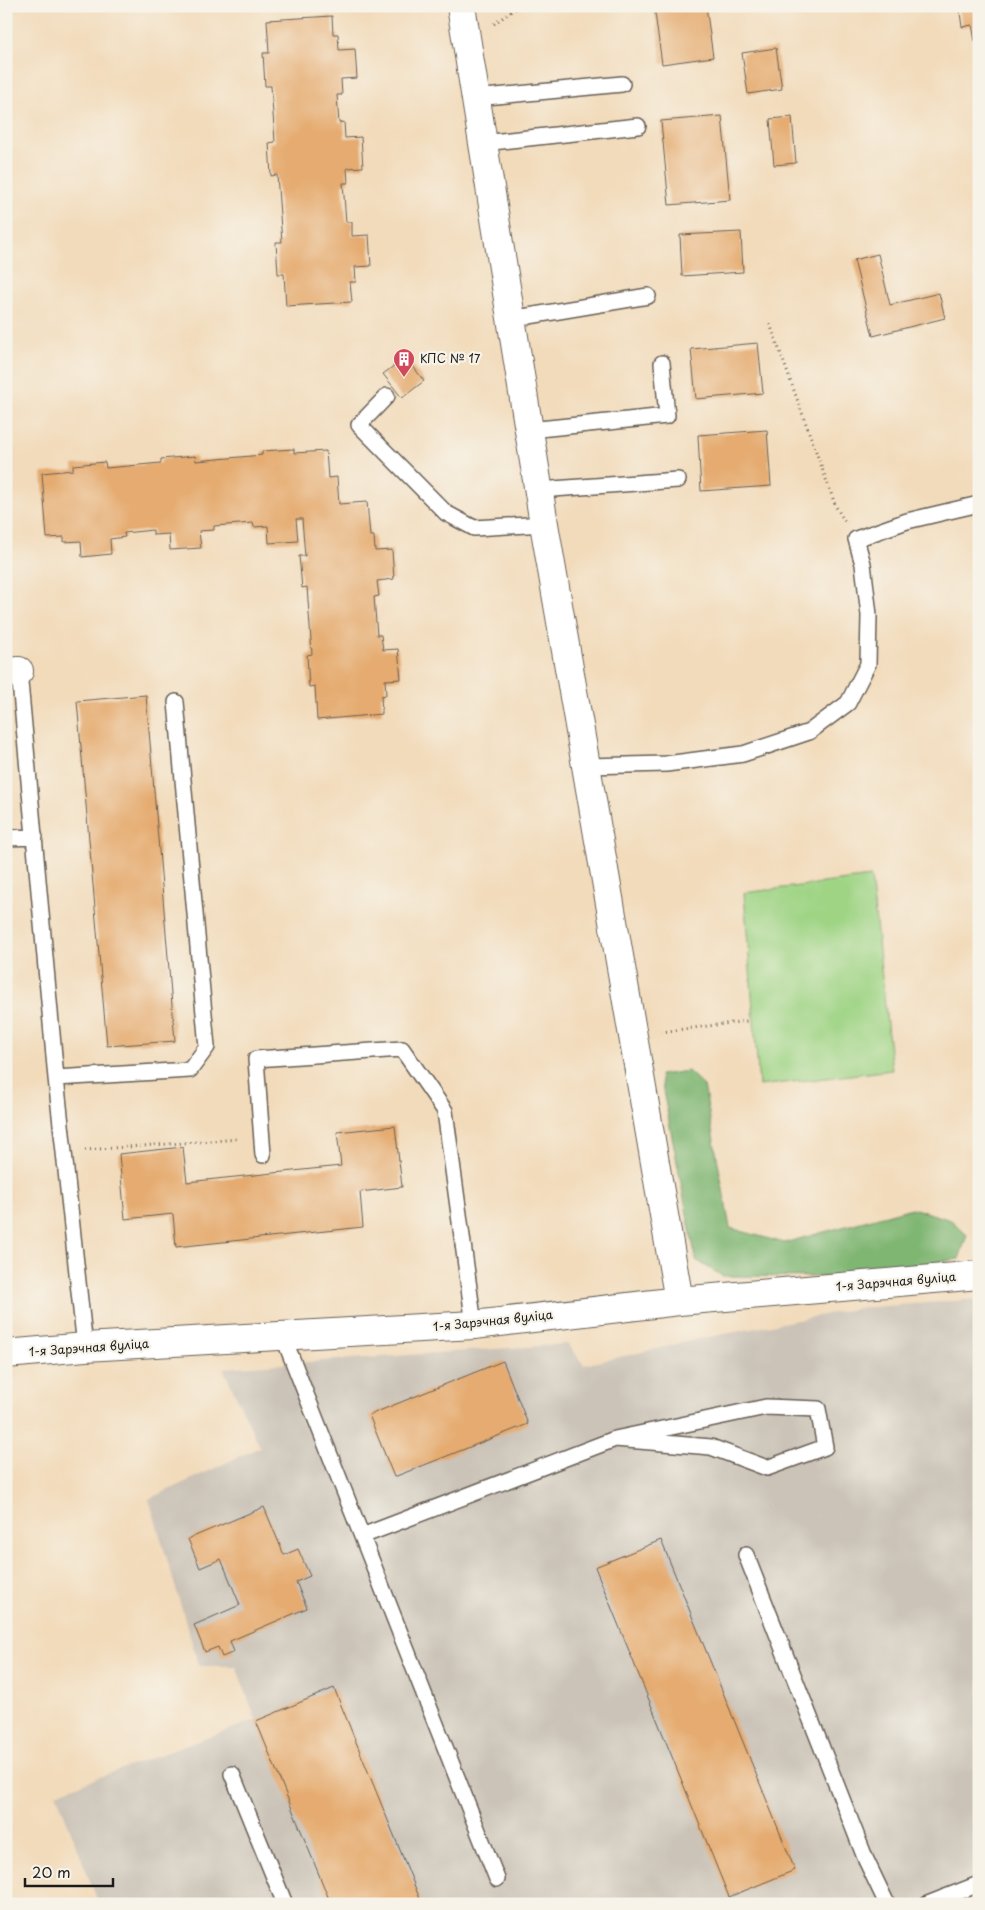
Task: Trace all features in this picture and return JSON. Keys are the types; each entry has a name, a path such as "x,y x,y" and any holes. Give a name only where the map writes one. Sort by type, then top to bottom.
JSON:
{"street":[{"path":"461,6 544,524 679,1301"},
{"name":"1-я Зарэчная вуліца","path":"6,1354 85,1347 474,1325 679,1301 979,1275"}],"lane":[{"path":"475,98 622,84"},
{"path":"483,143 638,126"},
{"path":"511,319 648,296"},
{"path":"529,430 667,416 662,363"},
{"path":"387,396 359,425 446,513 474,528 544,524"},
{"path":"539,490 678,480"},
{"path":"587,766 666,764 743,754 809,732 848,703 868,664 869,615 862,564 856,539 907,522 979,504"},
{"path":"12,672 35,837 56,1078 85,1347"},
{"path":"56,1078 190,1070 207,1047 176,702"},
{"path":"6,838 35,837"},
{"path":"263,1155 256,1059 402,1049 445,1111 474,1325"},
{"path":"283,1336 497,1879"},
{"path":"362,1536 615,1439 766,1407 818,1409 825,1447 767,1468 711,1447 615,1439"},
{"path":"746,1555 866,1860 887,1904"},
{"path":"232,1774 285,1904"},
{"path":"928,1904 979,1884"}],"path":[{"path":"770,324 836,507 856,539"},
{"path":"633,1036 747,1021"},
{"path":"64,1152 262,1137"}],"shaded area":[{"path":"979,1299 979,1904 99,1904 56,1793 256,1720 236,1666 199,1666 149,1499 260,1447 223,1368 568,1344 584,1365 704,1338 859,1308"}],"green space":[{"path":"871,877 892,1070 759,1086 744,893"},
{"path":"688,1071 704,1086 730,1228 784,1243 912,1208 951,1220 967,1235 959,1259 827,1277 722,1276 696,1260 660,1075"}],"building":[{"path":"654,6 706,6 713,57 662,64"},
{"path":"959,6 979,6 979,41 975,41 972,25 962,27"},
{"path":"332,16 333,34 338,34 339,50 355,49 357,78 341,79 342,95 337,95 339,123 344,122 345,138 361,137 363,167 347,168 348,183 343,183 346,222 352,222 352,236 369,235 371,266 355,267 356,282 350,282 352,302 286,306 284,274 278,274 276,242 282,242 277,175 271,176 269,143 275,142 271,86 265,86 263,53 269,53 267,20"},
{"path":"776,48 782,89 748,94 742,53"},
{"path":"722,116 730,200 669,205 661,121"},
{"path":"792,117 796,163 774,165 770,119"},
{"path":"741,232 743,272 682,276 680,235"},
{"path":"878,254 890,305 939,293 945,318 873,336 854,260"},
{"path":"758,343 763,393 696,399 691,349"},
{"name":"КПС № 17","path":"406,357 424,381 402,398 383,374"},
{"path":"767,430 771,486 701,491 698,435"},
{"path":"294,449 294,453 326,451 328,478 337,477 339,504 367,502 370,536 374,536 375,551 392,550 394,579 377,581 379,596 374,597 377,635 381,635 383,650 398,649 401,679 385,680 386,695 381,696 382,714 317,720 315,686 309,687 307,655 312,654 307,587 302,588 299,556 305,556 302,519 296,519 298,541 269,543 268,526 254,527 253,523 214,526 214,530 199,531 201,548 170,550 169,534 153,535 153,530 124,533 125,537 110,539 111,554 82,557 81,541 64,542 64,537 47,538 42,473 73,470 73,465 105,462 106,468 161,463 161,459 195,456 196,461 262,455 262,451"},
{"path":"146,695 175,1041 107,1046 77,701"},
{"path":"395,1126 402,1187 360,1192 363,1227 176,1247 173,1214 125,1219 119,1154 183,1147 187,1182 341,1166 337,1132"},
{"path":"503,1361 528,1424 394,1477 369,1415"},
{"path":"264,1507 284,1555 298,1549 310,1576 296,1582 307,1608 230,1641 234,1652 222,1657 218,1647 205,1652 194,1625 240,1605 221,1559 200,1568 188,1539"},
{"path":"661,1540 795,1870 729,1897 595,1567"},
{"path":"334,1688 422,1904 331,1904 256,1721"}],"place":[{"name":"КПС № 17","path":"404,378"}]}
